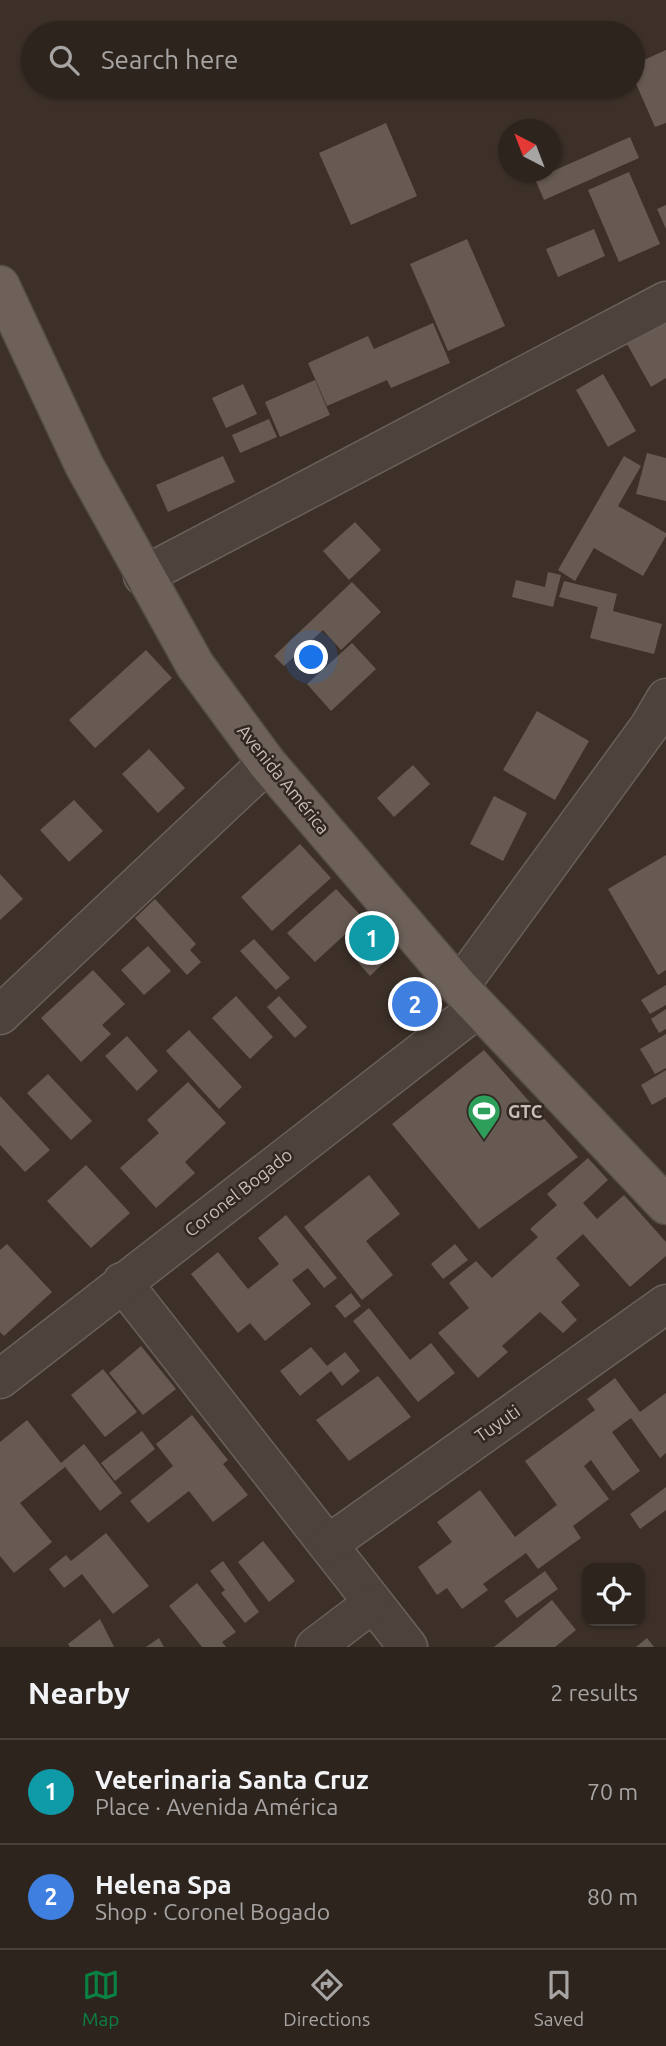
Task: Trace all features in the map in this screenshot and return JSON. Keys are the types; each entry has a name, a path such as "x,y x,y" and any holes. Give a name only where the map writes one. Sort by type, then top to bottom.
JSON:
{"main road":[{"name":"Avenida América","path":"0,285 84,465 195,666 267,763 469,997 666,1205"}],"street":[{"path":"143,576 666,301"},
{"name":"Coronel Bogado","path":"0,1379 469,997 666,698"},
{"path":"0,1015 267,763"},
{"path":"122,1282 330,1543 408,1647"},
{"name":"Tuyuti","path":"330,1543 666,1304"},
{"path":"315,1647 373,1603"}],"building":[{"path":"666,50 666,123 655,127 642,98 645,98 645,60"},
{"path":"386,123 417,196 351,225 319,153"},
{"path":"630,137 639,158 544,200 536,182 561,182 561,168"},
{"path":"629,172 660,244 619,262 588,190"},
{"path":"666,205 666,229 657,209"},
{"path":"594,229 605,256 558,277 546,249"},
{"path":"467,239 505,326 448,351 410,264"},
{"path":"666,322 666,378 651,387 627,344"},
{"path":"433,323 450,363 391,388 387,380 327,406 308,363 368,336 374,349"},
{"path":"603,374 636,431 608,447 576,390"},
{"path":"315,380 330,415 280,437 265,402"},
{"path":"243,384 257,414 226,428 212,398"},
{"path":"269,419 277,437 240,453 232,435"},
{"path":"647,453 666,458 666,501 636,494"},
{"path":"223,456 235,482 168,512 156,485"},
{"path":"624,456 641,466 618,506 666,533 666,536 643,576 594,548 575,581 558,570"},
{"path":"355,522 381,550 349,580 323,551"},
{"path":"548,572 561,575 553,607 512,597 516,580 545,587"},
{"path":"564,581 617,594 613,611 662,624 654,654 590,638 598,607 559,597"},
{"path":"352,582 381,612 341,650 323,630 284,666 274,656"},
{"path":"352,643 376,669 331,711 307,684"},
{"path":"146,650 172,678 95,748 69,720"},
{"path":"537,711 589,741 555,800 503,770"},
{"path":"149,749 185,788 158,813 122,774"},
{"path":"413,765 430,784 394,817 377,798"},
{"path":"494,796 527,813 503,861 470,844"},
{"path":"74,800 103,831 69,862 40,830"},
{"path":"300,844 331,878 272,931 241,897"},
{"path":"666,855 666,970 658,975 608,889"},
{"path":"0,874 23,899 0,920"},
{"path":"336,889 363,918 315,962 287,933"},
{"path":"155,899 196,944 190,950 201,962 187,975 135,918"},
{"path":"372,925 395,952 370,976 347,950"},
{"path":"254,939 290,978 276,990 240,951"},
{"path":"148,946 171,971 144,995 121,970"},
{"path":"93,970 125,1004 102,1025 111,1034 81,1062 41,1018"},
{"path":"666,985 666,1005 650,1014 641,1000"},
{"path":"236,996 273,1037 250,1059 212,1018"},
{"path":"279,996 307,1027 295,1038 267,1007"},
{"path":"666,1009 666,1029 659,1033 651,1019"},
{"path":"189,1030 242,1087 219,1109 166,1051"},
{"path":"666,1034 666,1068 655,1074 640,1049"},
{"path":"127,1036 158,1071 137,1091 105,1056"},
{"name":"GTC","path":"484,1050 578,1157 479,1229 392,1124"},
{"path":"666,1070 666,1097 652,1105 641,1085"},
{"path":"48,1074 92,1121 71,1140 27,1093"},
{"path":"188,1082 226,1123 185,1162 195,1173 156,1208 120,1168 159,1133 147,1120"},
{"path":"0,1096 50,1150 25,1172 0,1145"},
{"path":"588,1158 608,1180 583,1203 597,1219 624,1195 666,1242 666,1256 630,1287 583,1234 556,1258 580,1285 561,1302 577,1320 563,1333 540,1312 502,1346 508,1352 478,1378 438,1333 469,1308 449,1283 476,1261 492,1278 538,1237 530,1229 557,1205 547,1194"},
{"path":"86,1165 130,1213 91,1248 47,1201"},
{"path":"369,1175 400,1214 366,1241 393,1275 362,1300 304,1227"},
{"path":"286,1215 337,1278 324,1288 308,1268 292,1280 311,1304 265,1341 250,1323 238,1333 191,1274 218,1252 248,1289 279,1264 258,1238"},
{"path":"7,1244 52,1292 4,1336 0,1332 0,1250"},
{"path":"455,1244 468,1260 443,1279 431,1264"},
{"path":"351,1293 361,1306 345,1318 335,1306"},
{"path":"369,1308 410,1360 431,1343 455,1373 418,1402 353,1321"},
{"path":"141,1346 176,1389 143,1415 109,1373"},
{"path":"311,1347 327,1366 345,1352 360,1371 342,1386 331,1371 300,1396 280,1371"},
{"path":"103,1369 137,1412 105,1437 71,1395"},
{"path":"378,1376 411,1417 349,1461 316,1420"},
{"path":"615,1378 640,1412 666,1393 666,1453 660,1458 631,1418 612,1432 640,1471 613,1491 591,1460 584,1466 609,1499 573,1526 581,1538 538,1569 526,1553 483,1584 488,1590 462,1609 447,1588 437,1595 418,1567 452,1542 437,1522 480,1490 515,1537 557,1505 525,1461 595,1410 587,1399"},
{"path":"192,1415 228,1460 223,1464 248,1495 213,1522 189,1491 148,1523 130,1501 173,1466 156,1444"},
{"path":"27,1420 61,1463 84,1444 122,1493 100,1511 65,1467 20,1503 52,1542 14,1573 0,1556 0,1442"},
{"path":"142,1431 155,1449 115,1481 101,1463"},
{"path":"666,1487 666,1510 640,1529 630,1514"},
{"path":"106,1533 149,1586 113,1614 82,1574 64,1588 49,1569 66,1555 71,1561"},
{"path":"263,1541 295,1581 269,1602 238,1562"},
{"path":"223,1561 259,1612 245,1623 221,1593 225,1590 210,1571"},
{"path":"545,1571 558,1589 517,1618 504,1601"},
{"path":"197,1583 236,1632 222,1642 226,1647 202,1647 169,1606"},
{"path":"552,1600 576,1630 555,1647 494,1647"},
{"path":"100,1619 114,1647 70,1647 68,1644"},
{"path":"159,1638 164,1647 146,1647"},
{"path":"647,1638 654,1647 636,1647"}],"place":[{"name":"Veterinaria Santa Cruz","path":"372,938"},
{"name":"Helena Spa","path":"415,1004"},
{"name":"GTC","path":"484,1141"}]}
